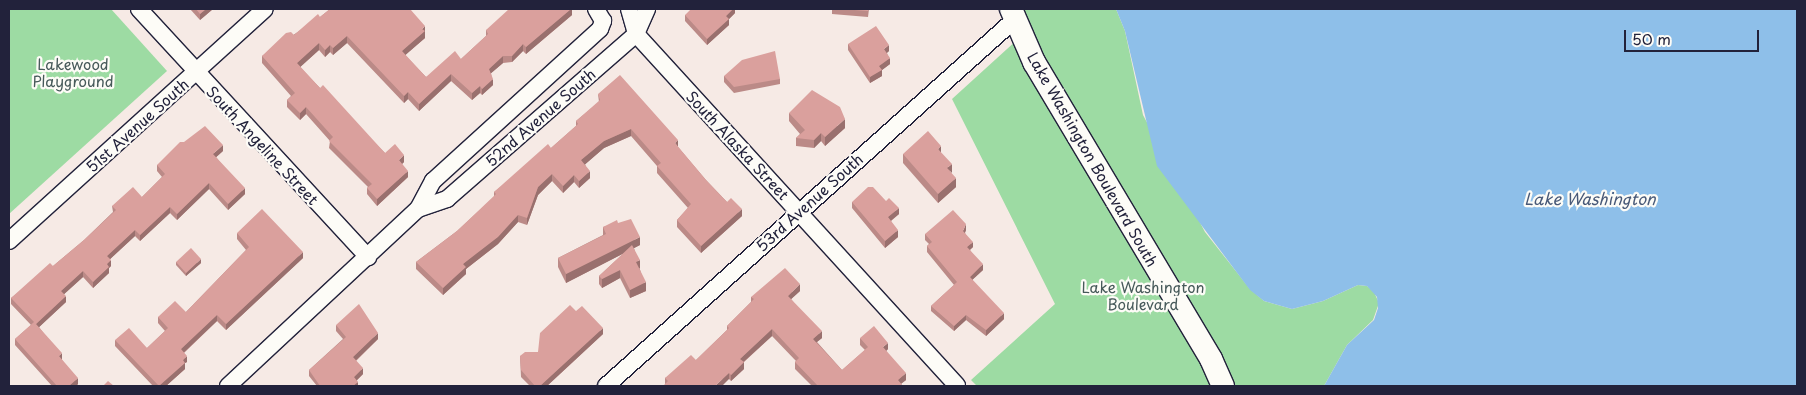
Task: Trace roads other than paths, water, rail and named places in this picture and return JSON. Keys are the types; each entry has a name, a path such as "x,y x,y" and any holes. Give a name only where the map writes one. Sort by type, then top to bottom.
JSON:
{"main road":[{"name":"Lake Washington Boulevard South","path":"1013,14 1034,62 1211,359 1223,386"}],"street":[{"name":"South Angeline Street","path":"139,9 368,258"},
{"name":"51st Avenue South","path":"9,240 265,9"},
{"name":"52nd Avenue South","path":"228,386 368,258 418,209 433,181 600,29 603,21 596,9"},
{"name":"South Alaska Street","path":"629,9 636,34 799,210 957,386"},
{"name":"52nd Avenue South","path":"418,209 447,199 636,34 646,9"},
{"name":"53rd Avenue South","path":"606,386 1013,14"}],"water":[{"name":"Lake Washington","path":"1116,9 1797,9 1797,386 1324,386 1347,345 1374,320 1378,308 1377,297 1367,286 1358,285 1323,301 1292,309 1264,301 1250,290 1157,166 1125,31"}],"park label":[{"name":"Lakewood Playground","path":"73,72"},
{"name":"Lake Washington Boulevard","path":"1143,294"}]}
